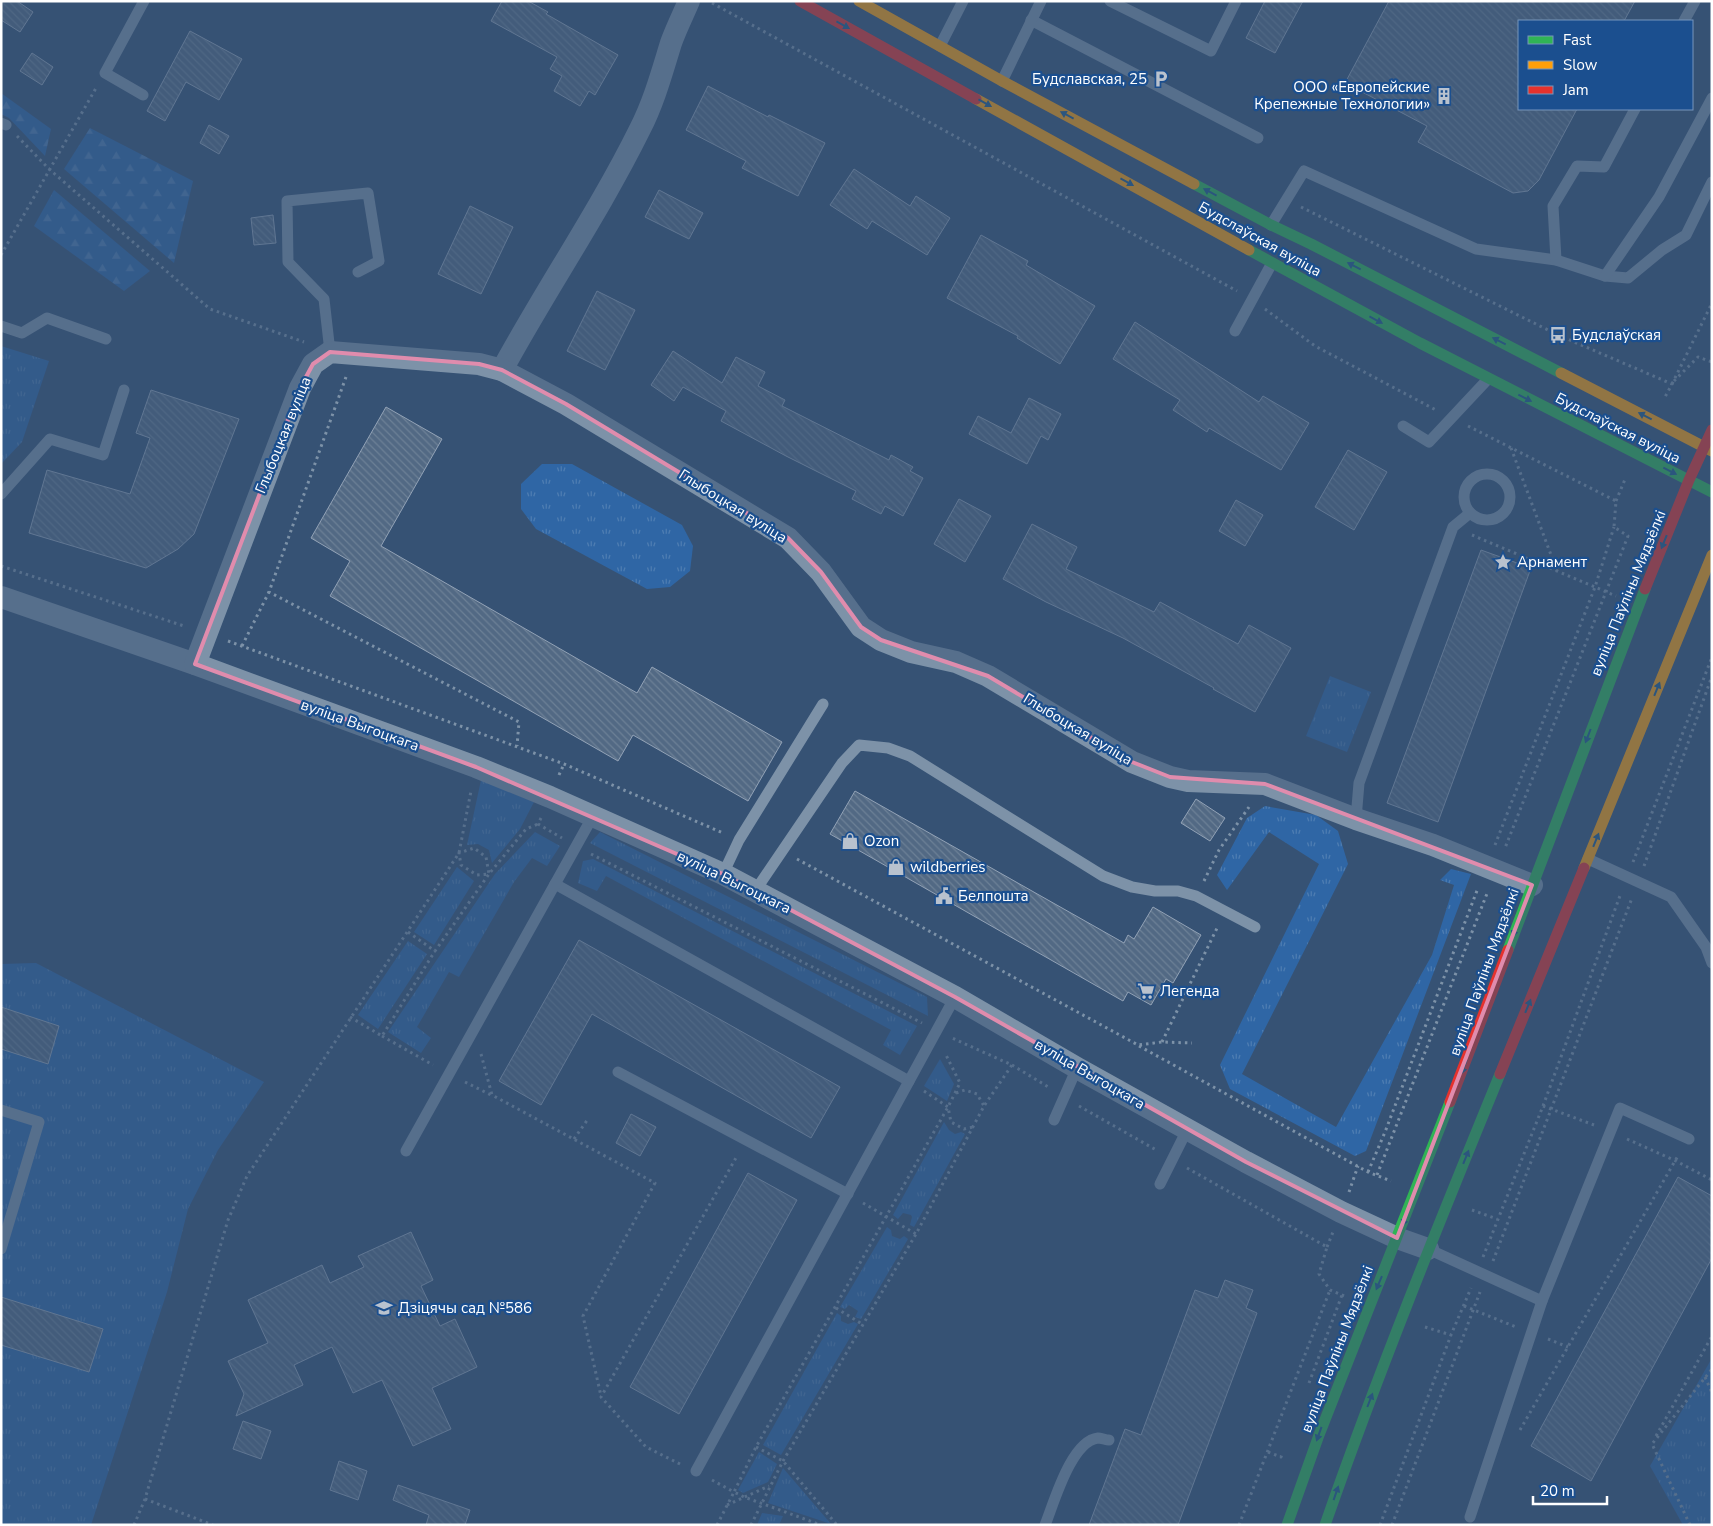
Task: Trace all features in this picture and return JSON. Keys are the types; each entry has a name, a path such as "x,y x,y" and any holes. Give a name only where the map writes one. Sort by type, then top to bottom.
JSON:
{"street":[{"path":"502,370 606,192 641,128 662,74 672,41 689,1"},
{"name":"Будслаўская вуліца","path":"800,1 1272,263 1488,379 1712,492"},
{"name":"Будслаўская вуліца","path":"859,1 1271,225 1708,449"},
{"name":"Глыбоцкая вуліца","path":"195,664 300,388 312,364 330,352 479,364 502,370 566,404 788,538 822,572 861,626 881,640 911,652 956,662 988,676 1132,762 1170,777 1188,782 1265,784 1356,819 1433,845 1532,885"},
{"name":"вуліца Паўліны Мядзёлкі","path":"1286,1525 1319,1435 1478,1031 1638,606 1689,480 1708,449 1712,430"},
{"path":"1325,1525 1346,1462 1428,1249 1712,555"},
{"name":"вуліца Выгоцкага","path":"1,597 195,664 476,767 550,797 723,874 956,997 1187,1130 1342,1212 1397,1238 1428,1249"}],"lane":[{"path":"142,95 105,73 144,1"},
{"path":"940,46 963,1"},
{"path":"1002,80 1040,1"},
{"path":"1110,1 1211,51 1236,1"},
{"path":"1685,20 1695,1"},
{"path":"1031,20 1258,138"},
{"path":"1604,276 1659,197 1712,98"},
{"path":"1556,260 1553,206 1577,166 1604,167 1635,110"},
{"path":"1271,225 1304,171 1476,249 1556,260 1604,276 1628,278 1662,250 1686,234 1712,182"},
{"path":"330,352 324,299 288,262 287,201 368,193 379,260 358,272"},
{"path":"1235,331 1272,263"},
{"path":"1,326 22,333 47,318 106,339"},
{"path":"1403,426 1429,442 1488,379"},
{"path":"1,494 50,439 104,455 124,390"},
{"path":"1484,474 1498,477 1504,482 1509,496 1508,504 1499,516 1484,520 1470,513 1464,500 1464,493 1471,480 1484,474"},
{"path":"1356,819 1358,783 1453,526 1470,513"},
{"path":"723,874 739,840 823,704"},
{"path":"755,891 842,763 859,745 888,748 910,756 1103,876 1132,887 1155,891 1178,891 1196,896 1255,926"},
{"path":"406,1151 593,816"},
{"path":"1588,859 1671,896 1706,948 1712,964"},
{"path":"555,884 909,1082"},
{"path":"696,1472 956,997"},
{"path":"1054,1120 1077,1068"},
{"path":"618,1072 848,1194"},
{"path":"1470,1517 1542,1301 1620,1108 1689,1139"},
{"path":"1,1110 38,1122 1,1249"},
{"path":"1160,1184 1187,1130"},
{"path":"1428,1249 1542,1301"},
{"path":"1046,1525 1070,1462 1083,1445 1097,1438 1109,1440"}],"path":[{"path":"710,1 1252,299 1315,346 1616,501 1614,527 1628,536 1377,1175"},
{"path":"1,255 105,73"},
{"path":"3,124 49,169 210,310 330,352"},
{"path":"1712,303 1672,384 1698,356 1712,362"},
{"path":"242,646 269,592 354,353"},
{"path":"1511,448 1557,571"},
{"path":"1453,526 1595,587"},
{"path":"1,566 208,633 517,746 564,764 739,840"},
{"path":"269,592 519,722 517,746"},
{"path":"1380,1525 1448,1344 1482,1274 1639,881 1712,676"},
{"path":"350,1017 382,1036 435,951 490,874 526,829 538,824 564,764"},
{"path":"476,767 459,853 461,865 477,875 490,874"},
{"path":"1196,896 1218,850 1265,784"},
{"path":"538,824 576,846 937,1031 1012,1065 984,1106 916,1234 783,1461 750,1525"},
{"path":"134,1525 145,1499 228,1220 247,1176 459,853 474,848 486,857 490,874"},
{"path":"782,851 1358,1166"},
{"path":"1162,1042 1226,910"},
{"path":"408,932 435,951"},
{"path":"1138,1045 1162,1042 1192,1043"},
{"path":"481,1054 492,1095 655,1183 583,1316 601,1397"},
{"path":"909,1082 948,1107 951,1122 964,1130 974,1127"},
{"path":"956,1094 965,1090 977,1094 984,1106"},
{"path":"1392,1525 1543,1106"},
{"path":"574,1138 588,1119"},
{"path":"1519,1432 1689,1139"},
{"path":"848,1194 916,1234"},
{"path":"1238,1525 1330,1290 1342,1295 1308,1387"},
{"path":"836,1308 862,1324"},
{"path":"1652,1444 1712,1336"},
{"path":"1652,1444 1712,1369"},
{"path":"1705,1378 1712,1393"},
{"path":"1652,1444 1690,1525"},
{"path":"756,1447 783,1461 837,1525"},
{"path":"1268,1452 1281,1457 1284,1449"},
{"path":"726,1506 770,1486"},
{"path":"717,1525 734,1492 821,1525"},
{"path":"145,1499 213,1525"},
{"path":"720,1518 722,1525"}],"highlighted area":[{"path":"330,352 479,364 502,370 566,404 788,538 821,572 861,627 881,640 988,676 1132,762 1170,777 1265,784 1532,885 1397,1238 1246,1162 955,997 723,874 476,767 195,664 300,388 313,364"}],"green space":[{"path":"1,93 51,129 45,156 9,118 1,114"},
{"path":"90,128 193,181 174,263 64,169"},
{"path":"54,190 150,271 124,291 34,226"},
{"path":"1,346 49,361 22,442 1,464"},
{"path":"542,464 572,464 682,525 693,546 690,571 670,587 647,589 536,529 521,509 521,484"},
{"path":"1330,676 1371,692 1347,752 1306,736"},
{"path":"481,780 534,802 520,829 492,863 489,850 478,844 467,845"},
{"path":"1265,806 1316,815 1338,831 1348,864 1242,1074 1336,1127 1432,955 1454,885 1440,880 1451,869 1471,874 1366,1151 1355,1156 1230,1089 1220,1065 1319,864 1269,832 1227,890 1217,875 1247,818"},
{"path":"535,832 560,846 547,866 532,858 514,882 459,977 449,972 417,1027 431,1038 421,1053 388,1032 495,874"},
{"path":"600,832 927,997 928,1016 590,843"},
{"path":"593,859 917,1026 900,1055 883,1045 891,1030 606,876 597,891 578,883 583,861"},
{"path":"457,867 474,881 434,945 414,932"},
{"path":"408,941 427,954 378,1029 358,1015"},
{"path":"36,963 264,1082 218,1150 188,1209 167,1292 91,1525 1,1525 1,964"},
{"path":"940,1059 954,1084 947,1101 924,1086"},
{"path":"944,1122 949,1130 955,1134 961,1132 965,1134 914,1227 910,1225 911,1215 903,1213 898,1219 893,1215"},
{"path":"887,1227 891,1230 892,1236 900,1239 904,1236 908,1239 861,1319 855,1317 858,1311 849,1305 845,1309 840,1307"},
{"path":"837,1313 841,1316 841,1321 848,1324 854,1322 858,1324 781,1455 763,1445"},
{"path":"1712,1358 1712,1525 1683,1525 1650,1466"},
{"path":"759,1452 777,1464 768,1482 743,1493 738,1490"},
{"path":"783,1468 831,1524 768,1503"},
{"path":"762,1513 783,1516 779,1525 757,1525"}],"building":[{"path":"1,1 17,1 33,12 20,32 1,20"},
{"path":"502,1 528,1 548,12 546,14 618,55 595,95 589,91 580,106 554,91 562,76 550,69 557,57 491,21"},
{"path":"1265,1 1303,1 1275,53 1246,38"},
{"name":"ООО «Европейские Крепежные Технологии»","path":"1389,1 1635,1 1625,20 1518,20 1518,110 1576,110 1539,180 1528,191 1513,193 1418,142 1427,126 1345,83"},
{"path":"190,31 242,59 219,100 186,82 165,121 147,111"},
{"path":"32,53 53,67 42,85 20,71"},
{"path":"708,86 768,117 769,115 825,143 798,196 742,168 746,161 686,130"},
{"path":"209,125 229,136 219,154 200,143"},
{"path":"854,169 910,206 916,196 950,218 927,255 872,221 867,229 830,205"},
{"path":"659,190 703,213 689,239 645,217"},
{"path":"470,206 513,227 481,294 438,274"},
{"path":"273,215 276,243 254,245 251,218"},
{"path":"981,235 1028,261 1026,265 1095,306 1060,364 1017,338 1018,336 947,298"},
{"path":"597,291 635,310 605,370 567,351"},
{"path":"1135,322 1259,402 1263,396 1309,423 1281,470 1209,428 1207,432 1173,410 1180,400 1113,359"},
{"path":"673,351 722,383 736,357 765,372 758,386 785,400 782,406 889,460 891,455 913,467 910,471 923,478 903,516 885,506 881,514 852,499 856,491 721,421 726,411 683,387 674,401 651,385"},
{"path":"151,390 239,419 194,534 178,549 146,568 29,533 47,470 130,494 150,438 136,433"},
{"path":"1029,398 1061,414 1048,440 1041,436 1027,464 969,434 978,416 1011,433"},
{"path":"386,407 442,439 381,546 637,693 652,667 782,742 748,801 633,735 618,761 330,596 350,561 311,538"},
{"path":"1348,450 1387,472 1354,530 1315,507"},
{"path":"959,499 991,516 965,562 934,544"},
{"path":"1236,500 1263,515 1245,546 1219,531"},
{"path":"1032,524 1077,547 1066,569 1154,612 1160,602 1238,644 1249,625 1291,648 1255,712 1123,638 1046,602 1003,579"},
{"path":"1481,550 1531,568 1438,822 1387,803"},
{"path":"855,791 1124,943 1128,935 1134,939 1153,907 1201,935 1173,983 1166,979 1151,1005 1128,992 1123,1001 830,834"},
{"path":"1196,799 1225,818 1210,841 1181,823"},
{"path":"579,940 840,1087 811,1138 592,1014 541,1105 499,1081"},
{"path":"1,1007 59,1026 48,1064 1,1049"},
{"path":"631,1114 656,1127 640,1156 616,1143"},
{"path":"748,1173 797,1200 679,1414 630,1387"},
{"path":"1678,1177 1712,1196 1712,1258 1591,1481 1531,1446"},
{"path":"411,1232 433,1280 421,1286 440,1326 455,1319 477,1367 432,1388 451,1429 413,1446 382,1380 353,1393 332,1347 294,1365 303,1385 236,1416 244,1394 228,1361 268,1343 248,1300 322,1265 330,1283 364,1267 358,1256"},
{"path":"1225,1280 1253,1290 1246,1308 1257,1313 1178,1525 1089,1525 1125,1429 1141,1435 1195,1290 1218,1298"},
{"path":"1,1297 103,1329 89,1372 1,1345"},
{"path":"243,1421 271,1431 261,1459 233,1449"},
{"path":"339,1461 367,1471 358,1500 330,1490"},
{"path":"398,1485 470,1510 465,1525 426,1525 429,1515 393,1500"}],"traffic: fast":[{"path":"1194,184 1561,373"},
{"path":"1249,250 1420,343 1712,492"},
{"path":"1508,950 1645,589"},
{"path":"1325,1525 1388,1355 1500,1074"},
{"path":"1287,1525 1319,1435 1450,1102"}],"traffic: slow":[{"path":"859,1 1002,81 1194,184"},
{"path":"976,99 1249,250"},
{"path":"1561,373 1712,451"},
{"path":"1584,868 1712,555"}],"traffic: jam":[{"path":"800,1 976,99"},
{"path":"1645,589 1689,480 1712,430"},
{"path":"1500,1074 1584,868"},
{"path":"1450,1102 1508,950"}],"place":[{"name":"Будславская, 25","path":"1161,79"},
{"name":"ООО «Европейские Крепежные Технологии»","path":"1444,96"},
{"name":"Будслаўская","path":"1558,335"},
{"name":"Арнамент","path":"1503,562"},
{"name":"Ozon","path":"850,841"},
{"name":"wildberries","path":"896,867"},
{"name":"Белпошта","path":"944,896"},
{"name":"Легенда","path":"1146,991"},
{"name":"Дзіцячы сад №586","path":"384,1308"}]}
